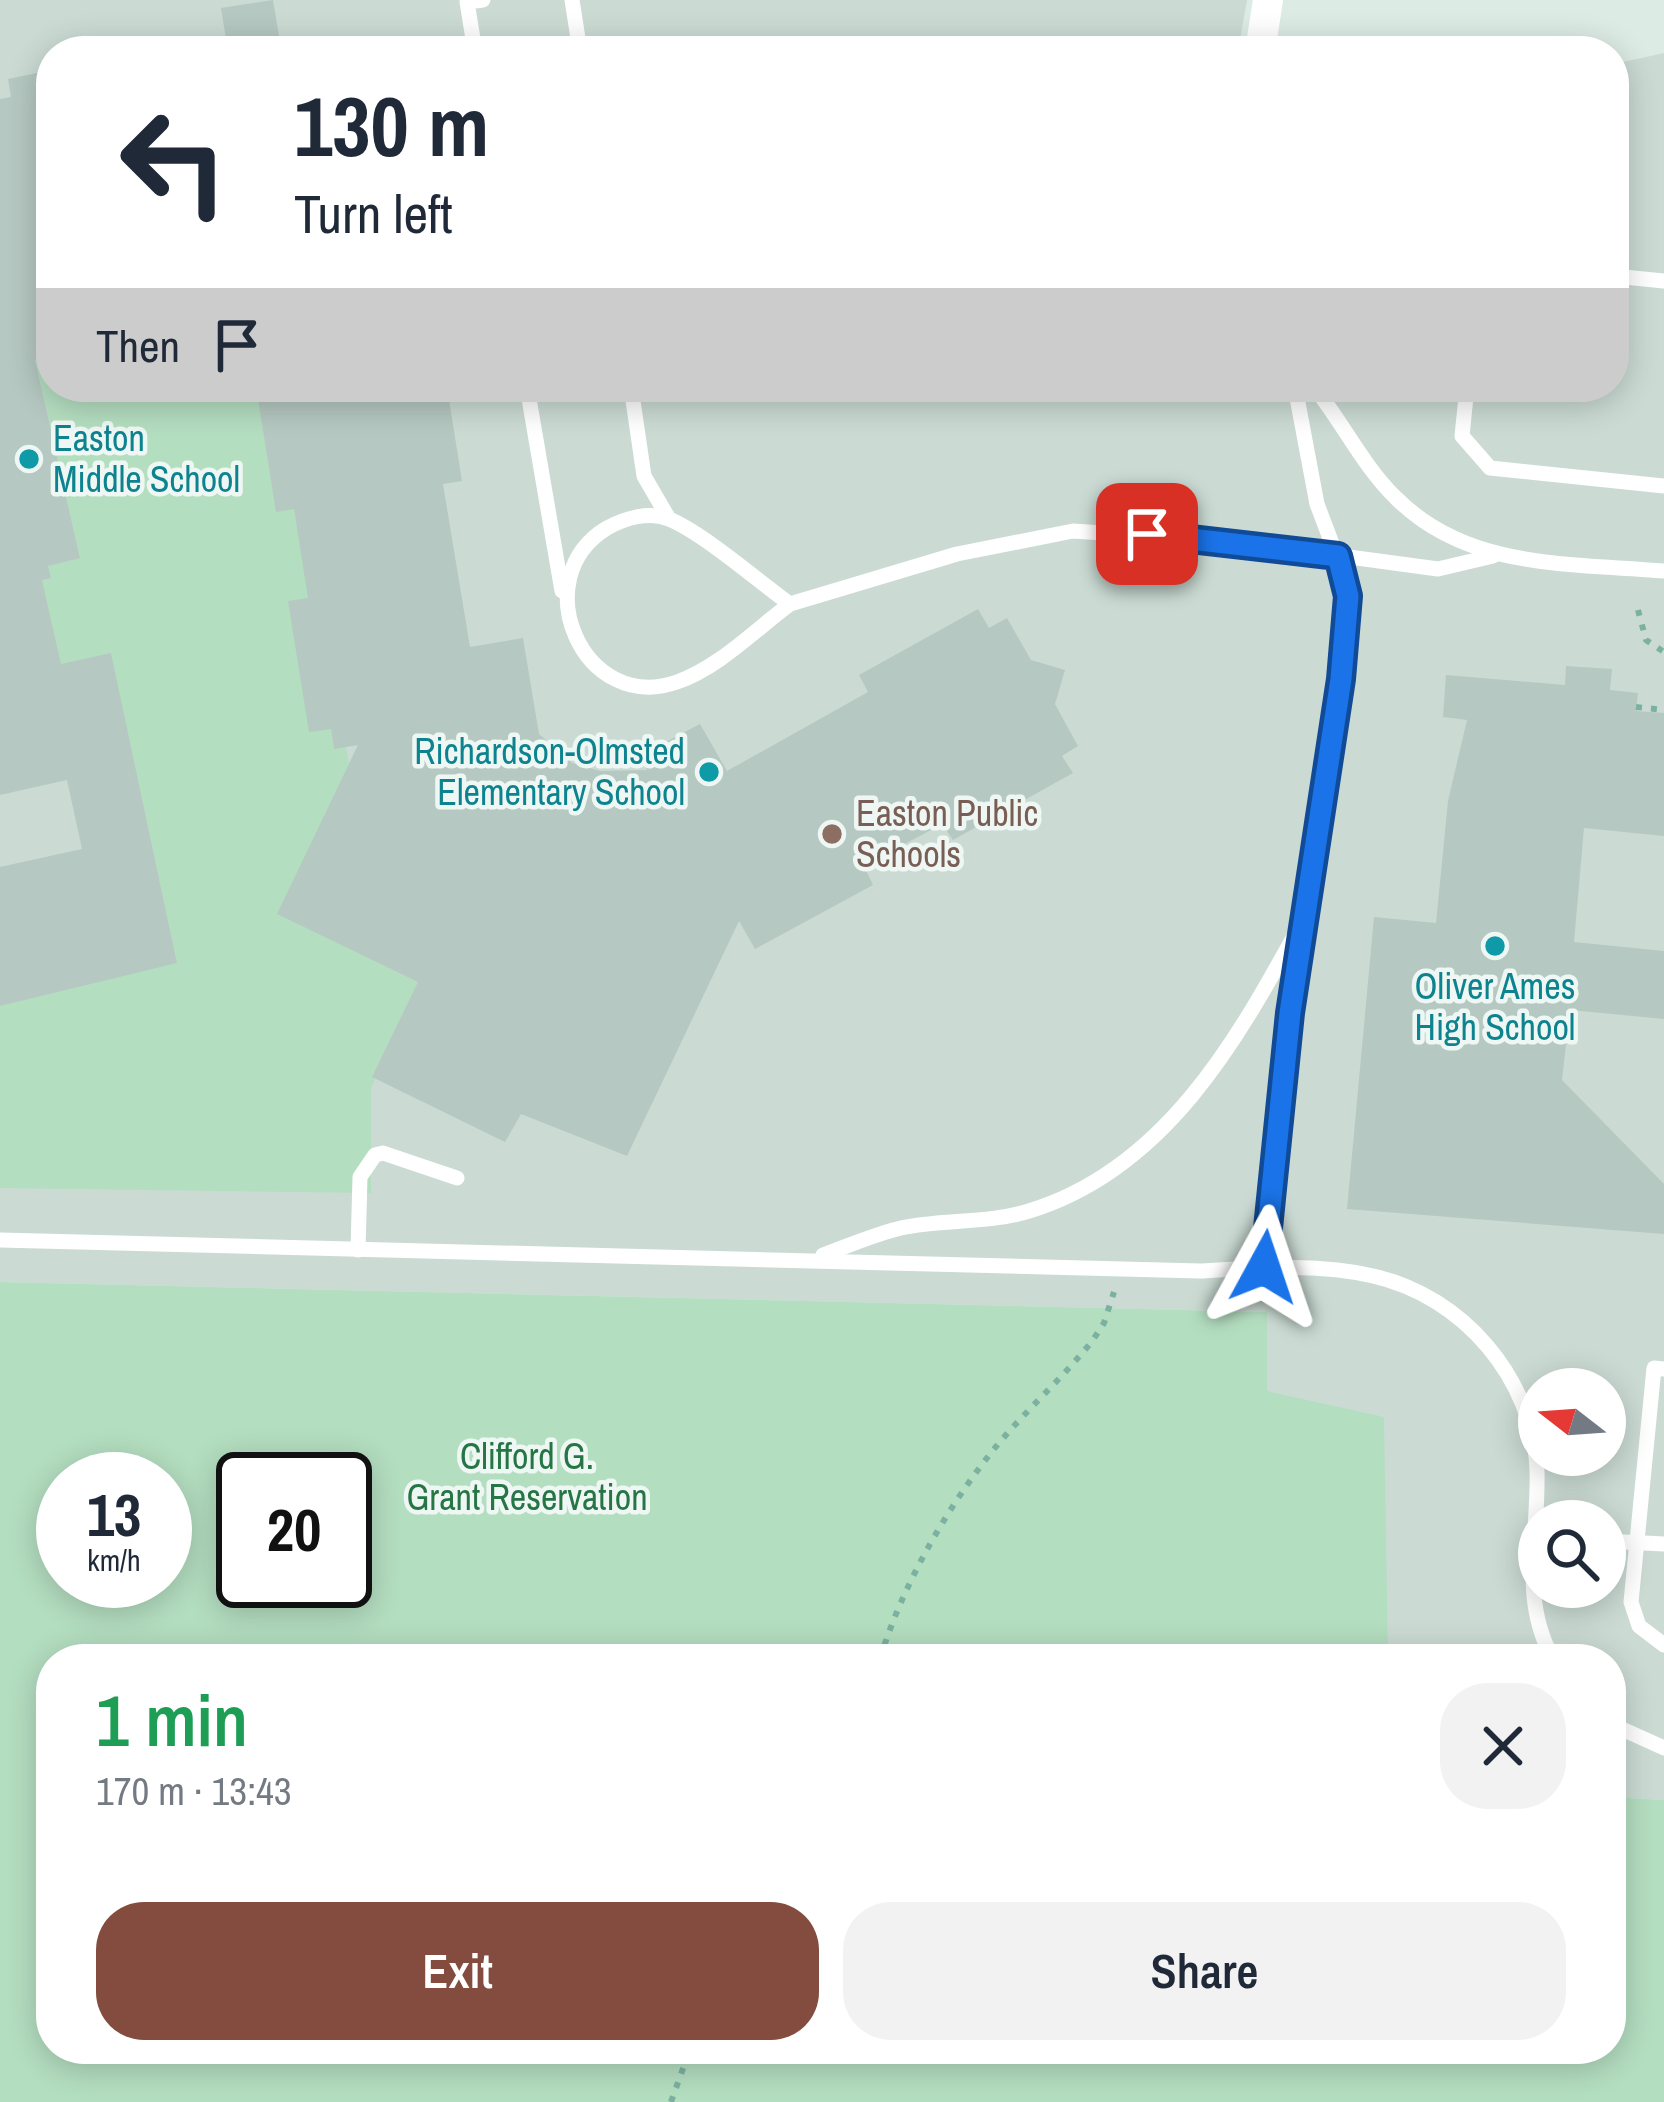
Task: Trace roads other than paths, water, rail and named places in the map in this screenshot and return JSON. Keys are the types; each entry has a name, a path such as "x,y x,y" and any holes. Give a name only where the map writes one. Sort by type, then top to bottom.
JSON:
{"street":[{"path":"1262,36 1268,0"}],"lane":[{"path":"473,36 467,2 482,0"},
{"path":"572,0 578,36"},
{"path":"1629,278 1664,281"},
{"path":"530,402 569,630 600,671 649,687 675,683 700,671 790,604 957,554 1073,530 1240,542 1438,569 1492,556 1664,571"},
{"path":"633,402 644,476 669,519 790,604"},
{"path":"1264,1267 1284,1057 1347,619 1346,578 1317,504 1298,402"},
{"path":"1326,402 1395,497 1430,524 1492,556"},
{"path":"1465,402 1462,436 1490,468 1664,486"},
{"path":"565,605 568,579 578,555 596,535 644,515 669,519"},
{"path":"810,1259 904,1228 967,1224 1030,1211 1108,1173 1168,1123 1223,1057 1308,912"},
{"path":"358,1250 360,1178 375,1155 383,1153 457,1178"},
{"path":"0,1240 1342,1271 1387,1280 1428,1297 1476,1332 1504,1368 1525,1408 1537,1467 1537,1500"},
{"path":"1664,1369 1654,1368 1632,1610 1644,1633 1664,1645"},
{"path":"1626,1542 1664,1544"},
{"path":"1534,1608 1547,1644"},
{"path":"1626,1731 1664,1748"}],"place":[{"name":"Easton Middle School","path":"29,459"},
{"name":"Richardson-Olmsted Elementary School","path":"709,772"},
{"name":"Easton Public Schools","path":"832,834"},
{"name":"Oliver Ames High School","path":"1495,946"}],"park label":[{"name":"Clifford G. Grant Reservation","path":"527,1476"}]}
